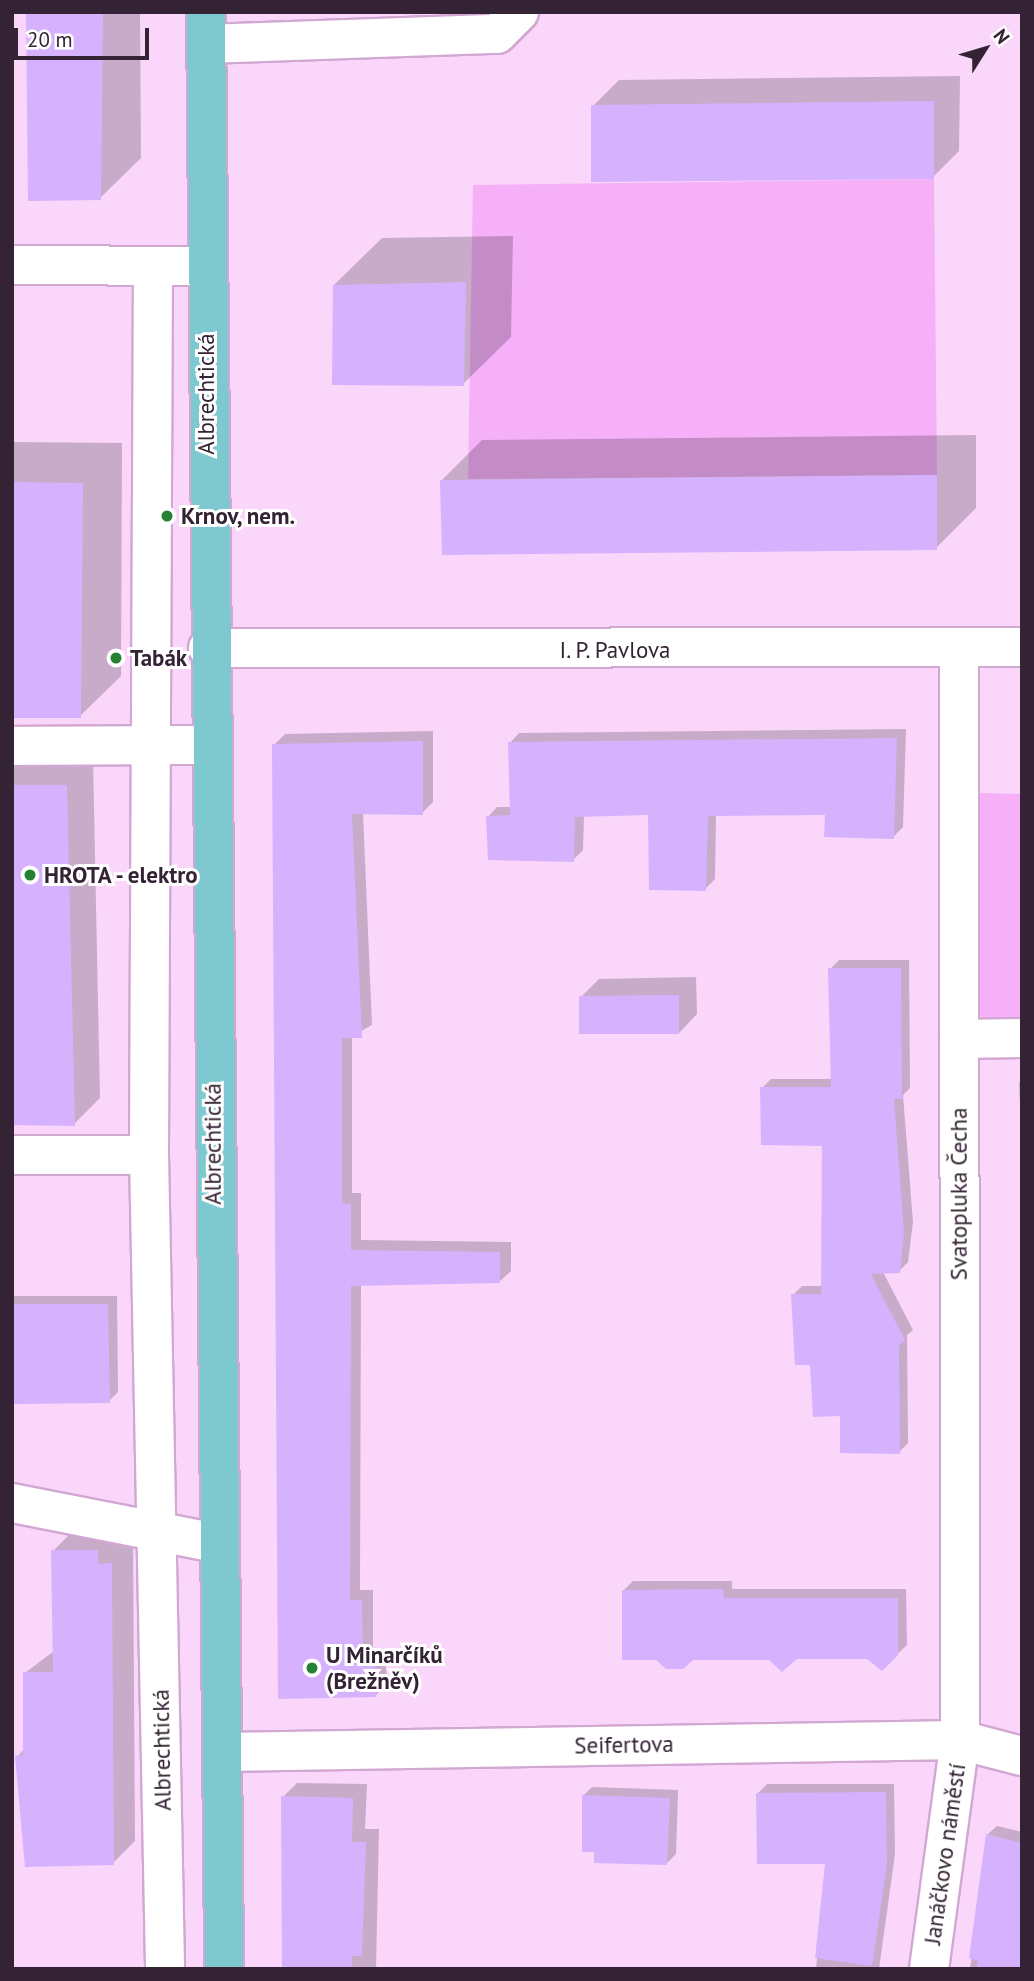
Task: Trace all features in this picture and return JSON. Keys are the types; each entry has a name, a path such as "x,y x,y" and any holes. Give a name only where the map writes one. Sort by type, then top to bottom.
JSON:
{"main road":[{"name":"Albrechtická","path":"206,28 215,1543 224,1752 224,1969"}],"street":[{"name":"Albrechtická","path":"206,28 497,34 519,12"},
{"path":"12,265 206,266"},
{"name":"Albrechtická","path":"153,266 148,745 149,1154 159,1532 165,1969"},
{"name":"I. P. Pavlova","path":"208,648 1022,647"},
{"name":"Svatopluka Čecha","path":"959,648 960,1740"},
{"path":"12,746 210,745"},
{"path":"959,1039 1022,1038"},
{"path":"12,1155 149,1154"},
{"path":"12,1503 215,1543"},
{"name":"Seifertova","path":"224,1752 960,1740 1022,1756"},
{"name":"Janáčkovo náměstí","path":"929,1969 960,1740"}],"shaded area":[{"path":"934,179 937,475 468,479 473,185"},
{"path":"980,793 1022,794 1022,1018 987,1018 975,1015 971,1003"}],"building":[{"path":"26,12 103,12 101,200 28,201"},
{"path":"934,101 934,179 591,182 591,105"},
{"path":"466,282 464,386 332,385 333,285"},
{"path":"937,475 937,550 442,555 440,480"},
{"path":"12,482 83,483 81,718 12,718"},
{"path":"897,738 894,839 824,837 825,815 708,816 706,891 649,890 648,815 575,817 574,862 488,860 486,816 510,815 508,742"},
{"path":"423,741 423,815 352,814 362,1038 342,1038 342,1203 351,1204 351,1250 500,1252 500,1283 351,1286 350,1600 362,1600 363,1661 375,1660 376,1697 278,1699 272,744"},
{"path":"12,785 67,785 75,1126 12,1125"},
{"path":"828,968 901,968 902,1099 894,1099 904,1232 900,1273 871,1274 905,1340 899,1346 900,1454 840,1453 840,1416 813,1417 810,1365 795,1365 791,1294 821,1294 822,1146 761,1145 760,1087 831,1087"},
{"path":"679,995 679,1034 579,1034 579,996"},
{"path":"12,1304 108,1304 110,1403 12,1404"},
{"path":"51,1550 98,1550 98,1564 112,1563 114,1865 25,1867 15,1756 23,1755 23,1672 53,1672"},
{"path":"723,1589 724,1598 898,1598 898,1655 882,1671 867,1659 797,1659 782,1672 769,1660 693,1660 683,1669 666,1669 656,1660 622,1660 622,1590"},
{"path":"886,1792 887,1864 872,1966 815,1958 825,1864 757,1864 756,1793"},
{"path":"582,1795 670,1798 667,1865 594,1863 594,1852 582,1852"},
{"path":"281,1796 353,1798 352,1842 366,1842 362,1956 352,1956 352,1969 282,1969"},
{"path":"986,1834 1022,1843 1022,1969 976,1969 978,1961 969,1958"}],"place":[{"name":"Krnov, nem.","path":"167,516"},
{"name":"Tabák","path":"116,658"},
{"name":"HROTA - elektro","path":"30,875"},
{"name":"U Minarčíků (Brežněv)","path":"312,1668"}]}
